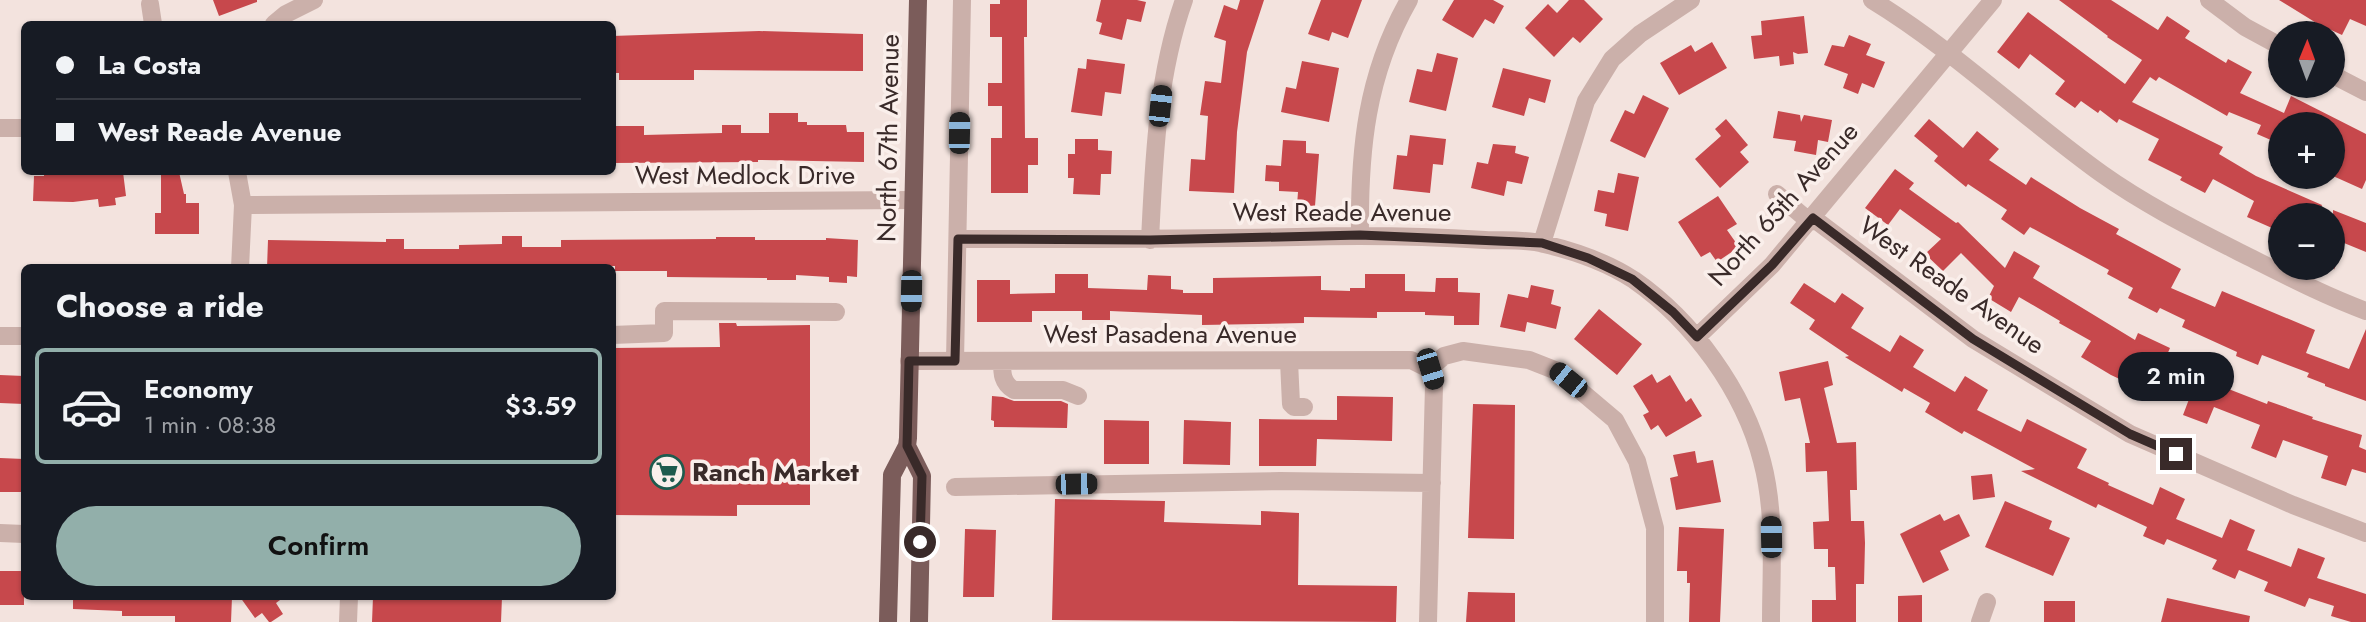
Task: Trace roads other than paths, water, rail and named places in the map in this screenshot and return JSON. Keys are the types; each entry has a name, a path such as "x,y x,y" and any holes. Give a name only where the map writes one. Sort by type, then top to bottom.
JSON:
{"main road":[{"name":"North 67th Avenue","path":"888,622 892,475 907,446 918,0"},
{"name":"North 67th Avenue","path":"907,446 922,476 919,622"}],"street":[{"path":"278,21 314,0"},
{"path":"955,361 962,0"},
{"path":"1150,240 1153,175 1164,71 1184,0"},
{"path":"1360,235 1360,176 1364,133 1374,86 1398,19 1409,0"},
{"path":"1542,243 1586,101 1612,59 1640,34 1691,0"},
{"path":"1872,0 1948,51 2103,175 2172,219 2284,275 2366,311"},
{"name":"North 65th Avenue","path":"1697,337 1772,265 1993,0"},
{"path":"2209,0 2245,27 2268,39"},
{"path":"150,4 153,21"},
{"path":"2345,81 2366,92"},
{"path":"0,128 21,128"},
{"path":"238,175 243,205 240,264"},
{"name":"West Reade Avenue","path":"1777,194 1973,339 2130,434 2293,505 2366,533"},
{"name":"West Medlock Drive","path":"243,205 912,200"},
{"name":"West Reade Avenue","path":"958,239 1150,240 1360,235 1542,243 1588,258 1632,279 1673,312 1697,337"},
{"path":"616,335 664,333 664,311 836,312"},
{"path":"0,336 21,336"},
{"path":"1697,337 1728,382 1753,433 1762,460 1770,514 1771,622"},
{"path":"1428,622 1434,385 1430,369 1444,356 1463,351 1529,360 1557,371 1615,420 1637,461 1655,528 1655,622"},
{"path":"1289,360 1289,404"},
{"name":"West Pasadena Avenue","path":"909,361 1411,360 1430,369"},
{"path":"1002,361 1003,380 1014,390 1063,390 1079,396"},
{"path":"956,487 1280,481 1432,483"},
{"path":"0,533 21,534"},
{"path":"348,622 349,600"},
{"path":"1980,622 1987,601"}],"place":[{"name":"Ranch Market","path":"667,472"}]}
